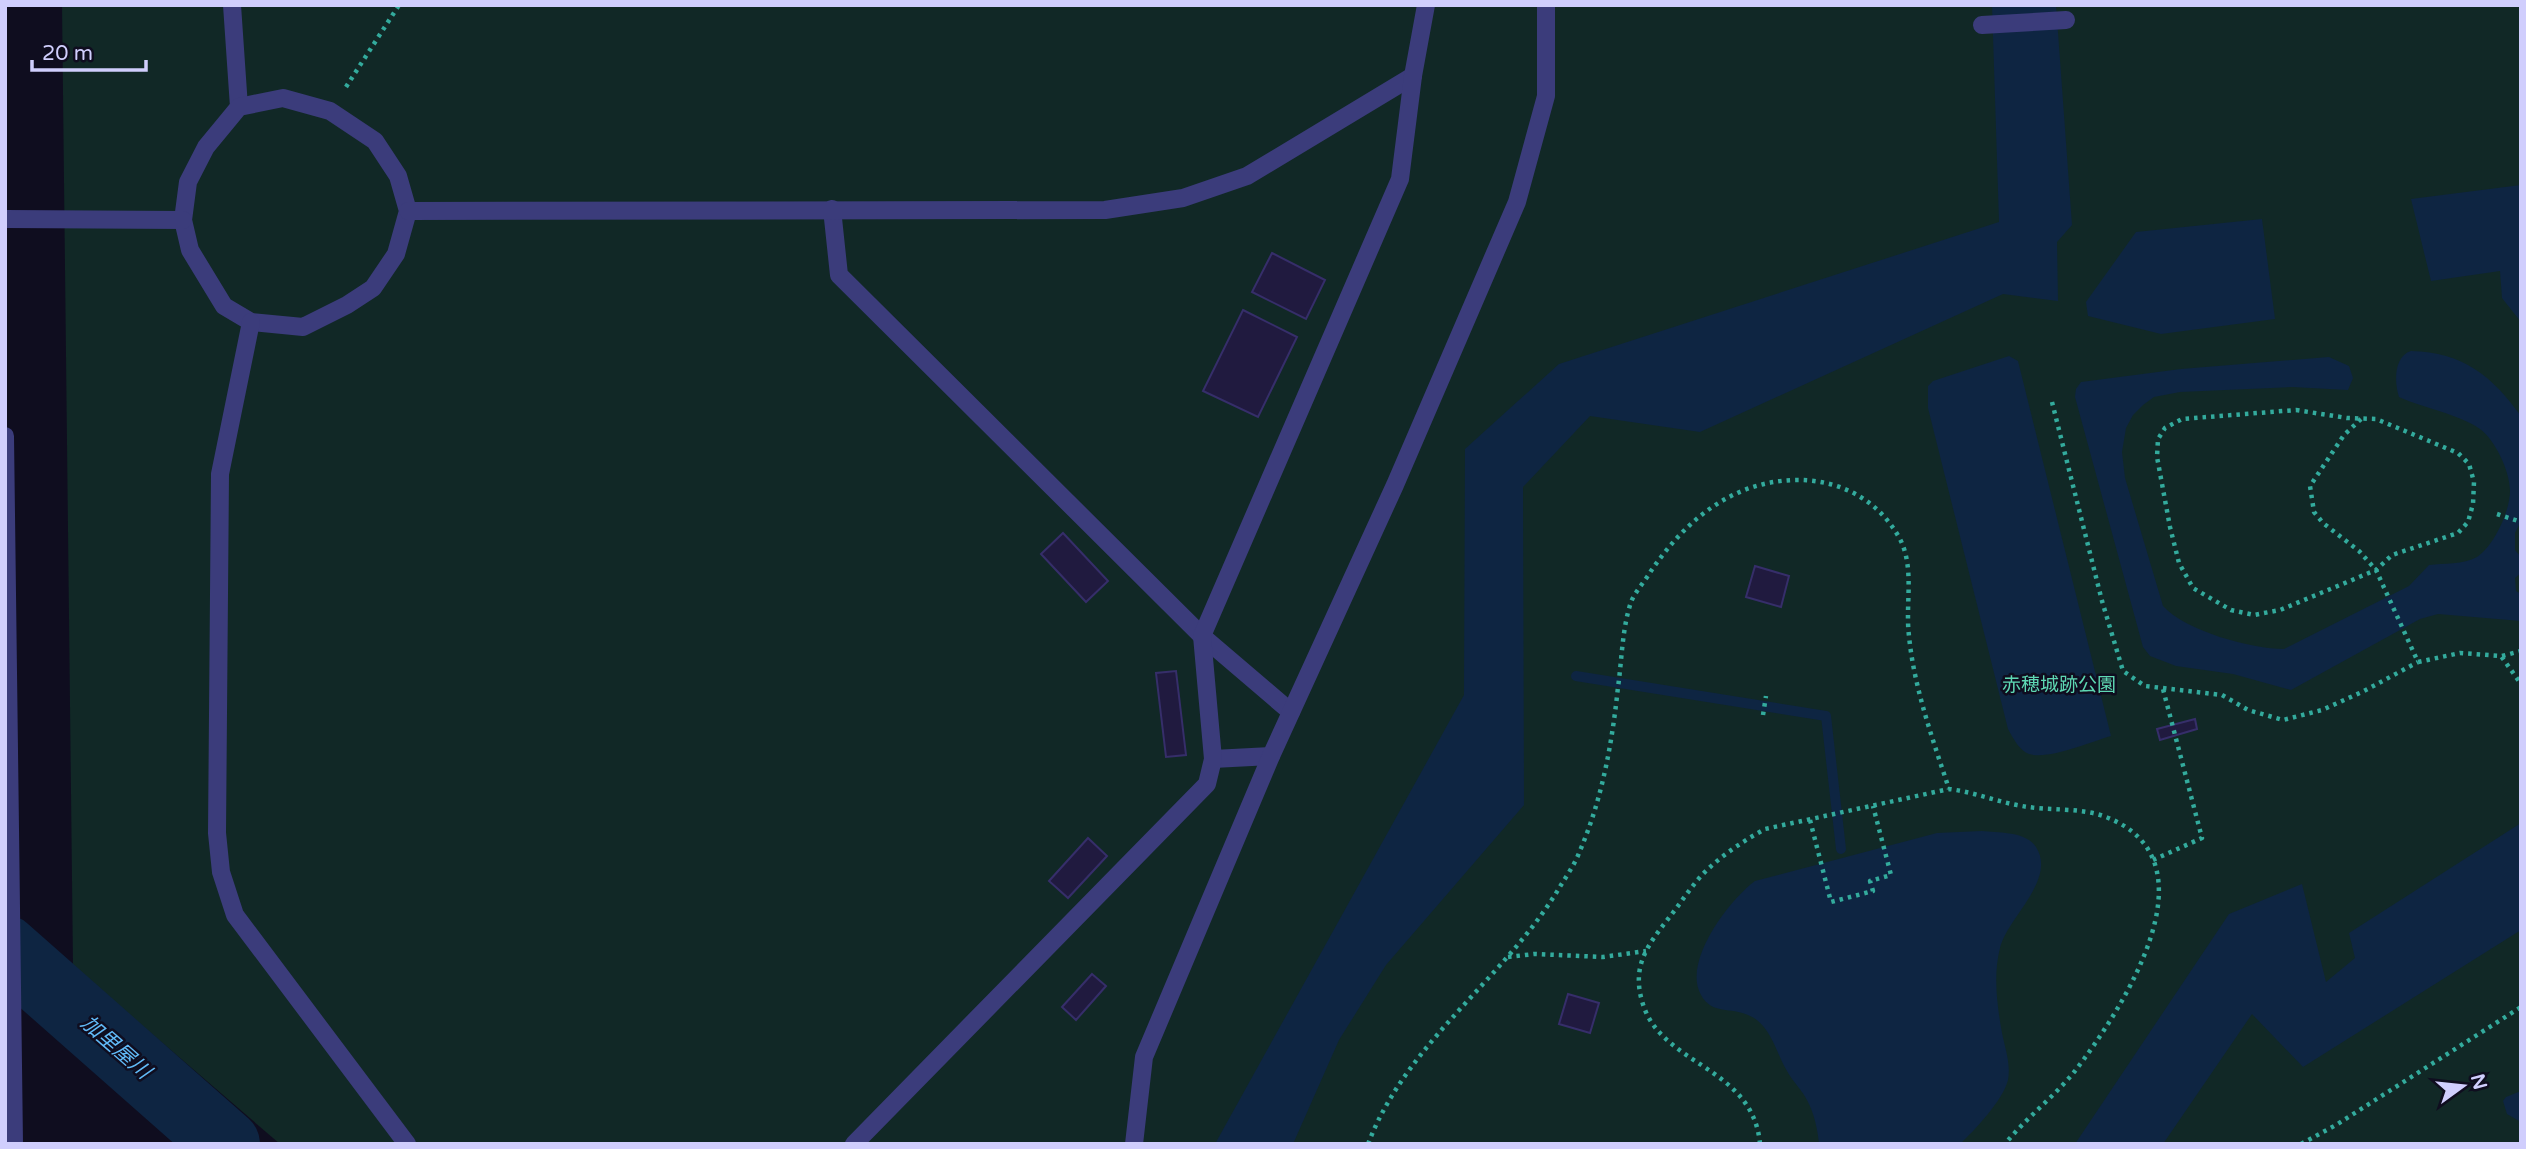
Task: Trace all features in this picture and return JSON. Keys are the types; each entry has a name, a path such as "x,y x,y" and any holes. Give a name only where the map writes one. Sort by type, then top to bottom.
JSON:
{"street":[{"path":"232,5 239,107"},
{"path":"853,1144 1207,784 1213,759 1202,636 1400,179 1413,76 1426,5"},
{"path":"1134,1144 1144,1057 1271,756 1395,485 1517,202 1546,96 1546,5"},
{"path":"1982,25 2066,20"},
{"path":"408,211 1104,210 1182,198 1247,176 1413,76"},
{"path":"284,97 330,111 375,141 398,177 408,211 396,254 373,288 347,305 303,327 251,322 224,306 190,250 183,220 188,182 206,147 239,107 284,97"},
{"path":"832,209 839,275 1202,636 1291,712"},
{"path":"5,219 183,220"},
{"path":"251,322 220,474 216,833 221,872 235,915 407,1144"},
{"path":"5,436 9,866 12,891 10,1052 14,1144"},
{"path":"1213,759 1271,756"}],"path":[{"path":"330,111 399,5"},
{"path":"2052,402 2102,601 2123,671 2145,686 2222,695 2248,710 2283,720 2322,710 2418,662 2460,653 2501,656 2521,650"},
{"path":"2296,410 2376,419 2458,453 2469,464 2474,482 2473,504 2468,522 2458,534 2392,555 2376,570 2280,610 2255,615 2231,610 2193,588 2179,564 2170,527 2157,457 2158,439 2165,428 2182,419 2296,410"},
{"path":"2361,419 2344,435 2310,486 2314,512 2323,523 2359,551 2376,570 2418,662"},
{"path":"1368,1144 1378,1117 1402,1079 1441,1028 1507,957 1545,911 1578,857 1594,815 1609,757 1632,600 1661,556 1696,517 1732,494 1774,481 1810,480 1843,487 1869,501 1887,519 1901,542 1909,568 1908,635 1914,670 1949,789"},
{"path":"2497,514 2521,522"},
{"path":"2501,656 2521,684"},
{"path":"2153,860 2202,838 2163,689"},
{"path":"1763,715 1766,696"},
{"path":"1760,1144 1749,1108 1737,1093 1714,1071 1685,1055 1661,1035 1645,1014 1638,988 1639,965 1646,951 1707,870 1743,841 1765,829 1949,789 1967,791 1990,800 2019,806 2106,817 2133,833 2144,844 2153,860 2159,908 2149,946 2126,995 2074,1072 2005,1144"},
{"path":"1810,819 1830,902 1873,891 1870,881 1891,875 1873,806"},
{"path":"1507,957 1534,954 1603,957 1646,951"},
{"path":"2301,1144 2336,1125 2521,1007"}],"green space":[{"name":"赤穂城跡公園","path":"62,5 2521,5 2521,1144 280,1144 73,966"}],"water":[{"path":"1992,5 2056,5 2072,225 2057,242 2058,301 2003,294 1700,432 1590,416 1523,487 1524,805 1386,965 1339,1040 1293,1144 1215,1144 1464,695 1465,449 1559,364 1999,222"},
{"path":"2521,185 2521,322 2502,298 2500,271 2431,281 2411,199"},
{"path":"2262,219 2275,319 2161,334 2088,316 2086,302 2136,232"},
{"path":"2411,351 2446,356 2475,369 2499,389 2521,416 2521,521 2515,533 2515,550 2521,557 2521,573 2515,578 2516,591 2521,594 2521,621 2438,614 2420,619 2291,690 2233,674 2176,666 2150,656 2143,647 2075,397 2081,382 2181,369 2329,357 2349,366 2353,378 2348,390 2292,387 2180,392 2154,397 2133,415 2126,428 2122,452 2125,478 2163,606 2173,615 2203,631 2255,646 2284,649 2409,586 2429,565 2472,560 2489,545 2504,518 2509,499 2509,483 2501,457 2486,434 2462,419 2399,397 2396,384 2398,364 2405,354"},
{"path":"2009,356 2018,361 2111,736 2047,755 2029,754 2022,750 2008,729 1928,408 1928,386 1933,381"},
{"path":"2521,823 2521,930 2303,1067 2252,1014 2163,1144 2075,1144 2229,914 2302,884 2326,982 2355,958 2349,933"},
{"path":"1982,831 2026,838 2036,847 2041,860 2036,886 2004,936 1998,958 1997,1001 2009,1068 2005,1088 1988,1114 1960,1144 1819,1144 1810,1106 1787,1071 1768,1032 1756,1019 1716,1008 1701,995 1697,981 1698,966 1711,933 1733,902 1755,881 1937,833"},
{"path":"2521,1091 2521,1122 2507,1114 2503,1101"}],"building":[{"path":"1272,253 1325,280 1306,319 1252,292"},
{"path":"1243,310 1297,337 1258,417 1203,391"},
{"path":"1063,533 1108,581 1086,602 1041,554"},
{"path":"1755,566 1789,576 1781,607 1746,597"},
{"path":"1176,671 1186,755 1166,757 1156,673"},
{"path":"2195,719 2197,729 2160,740 2157,729"},
{"path":"1088,838 1107,856 1068,898 1049,881"},
{"path":"1092,974 1106,986 1076,1020 1062,1007"},
{"path":"1568,994 1599,1003 1590,1033 1559,1024"}],"waterway":[{"path":"1576,676 1826,716 1841,849"},
{"name":"加里屋川","path":"5,949 226,1144"}]}
